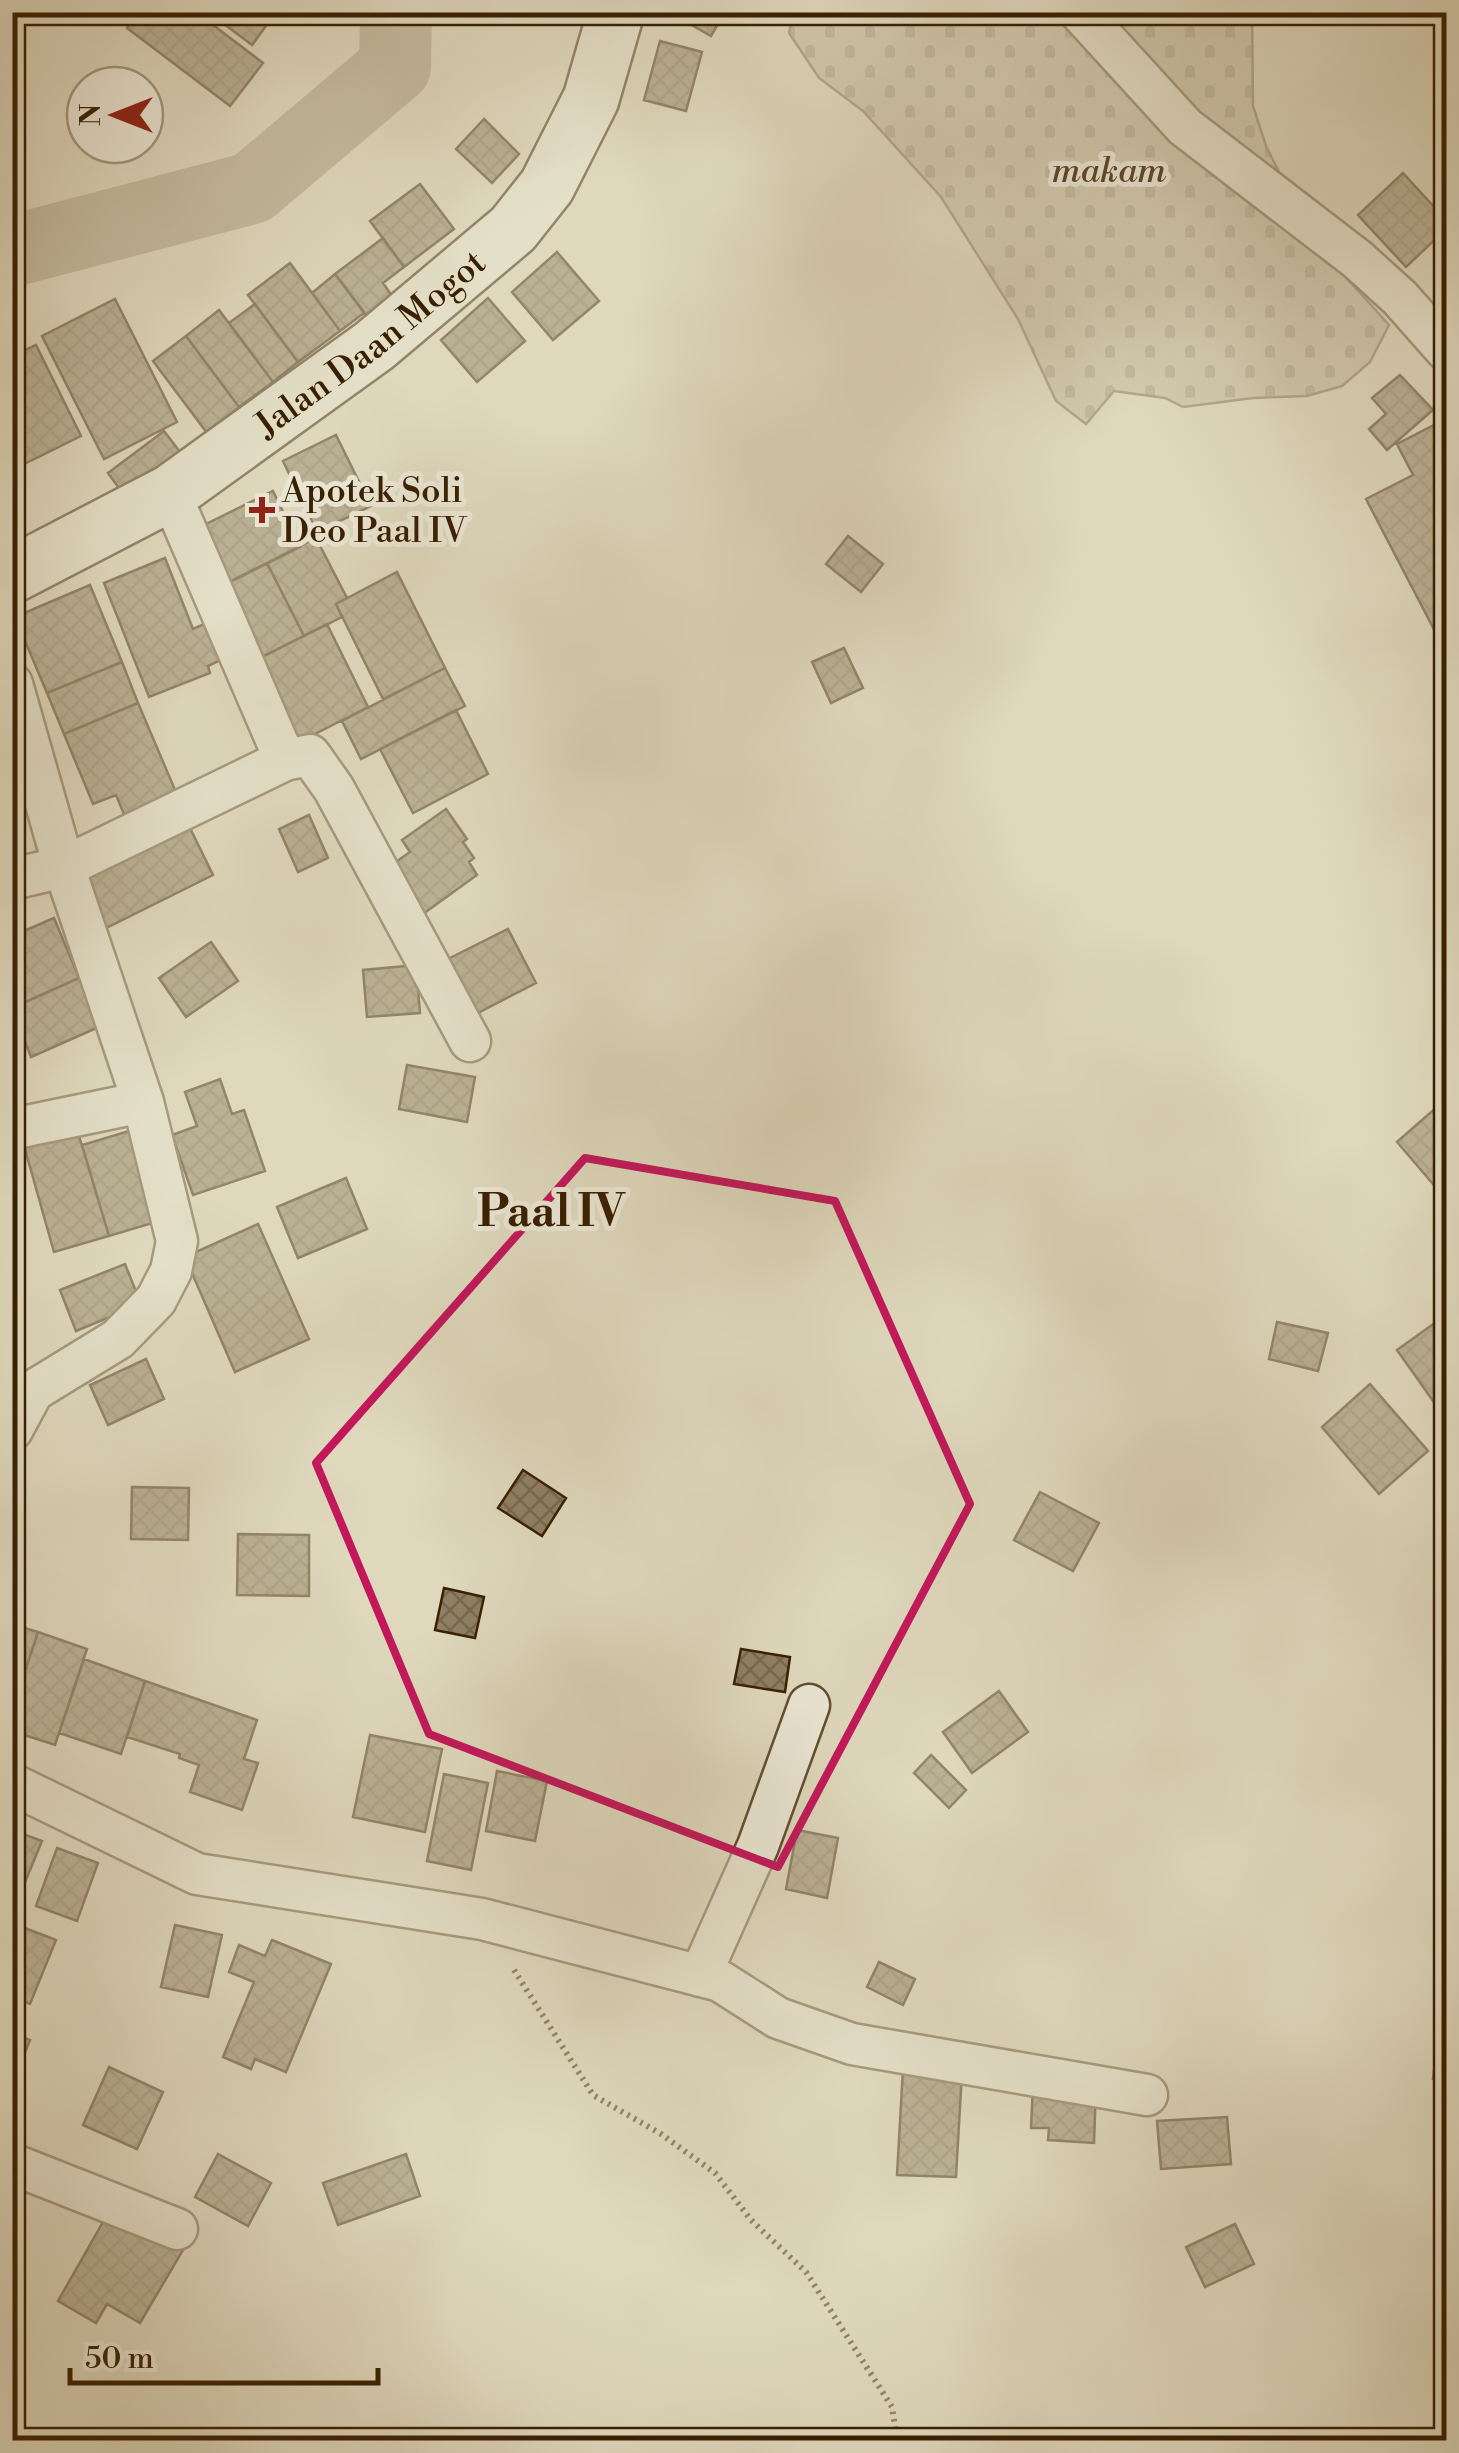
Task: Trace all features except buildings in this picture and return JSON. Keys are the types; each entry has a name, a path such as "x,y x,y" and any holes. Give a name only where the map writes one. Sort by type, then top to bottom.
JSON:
{"main road":[{"name":"Jalan Daan Mogot","path":"12,575 170,493 374,346 514,228 546,186 591,99 616,12"}],"street":[{"path":"1080,12 1184,127 1357,258 1400,298 1446,350"},
{"path":"170,493 285,760"},
{"path":"12,684 64,867 142,1102 177,1241 171,1271 156,1300 118,1339 33,1391 12,1430"},
{"path":"12,880 64,867 285,760 310,755 334,790 470,1040"},
{"path":"12,1129 142,1102"},
{"path":"700,1976 758,1846 809,1705"},
{"path":"12,1784 198,1874 482,1919 720,1981 778,2018 852,2044 1147,2095"},
{"path":"12,2164 177,2229"}],"path":[{"path":"482,1919 593,2095 716,2173 751,2220 806,2272 892,2407 897,2440"}],"highlighted area":[{"path":"585,1158 835,1201 970,1504 778,1867 429,1734 316,1463"}],"green space":[{"name":"makam","path":"793,12 1252,13 1253,106 1266,146 1314,242 1389,325 1370,362 1342,386 1307,396 1183,407 1165,398 1114,391 1086,424 1056,401 1018,319 941,197 863,111 819,78 789,33"}],"waterway":[{"path":"12,251 252,188 395,67 396,12"}],"place":[{"name":"Apotek Soli Deo Paal IV","path":"262,510"}],"district":[{"name":"Paal IV","path":"551,1210"}]}
